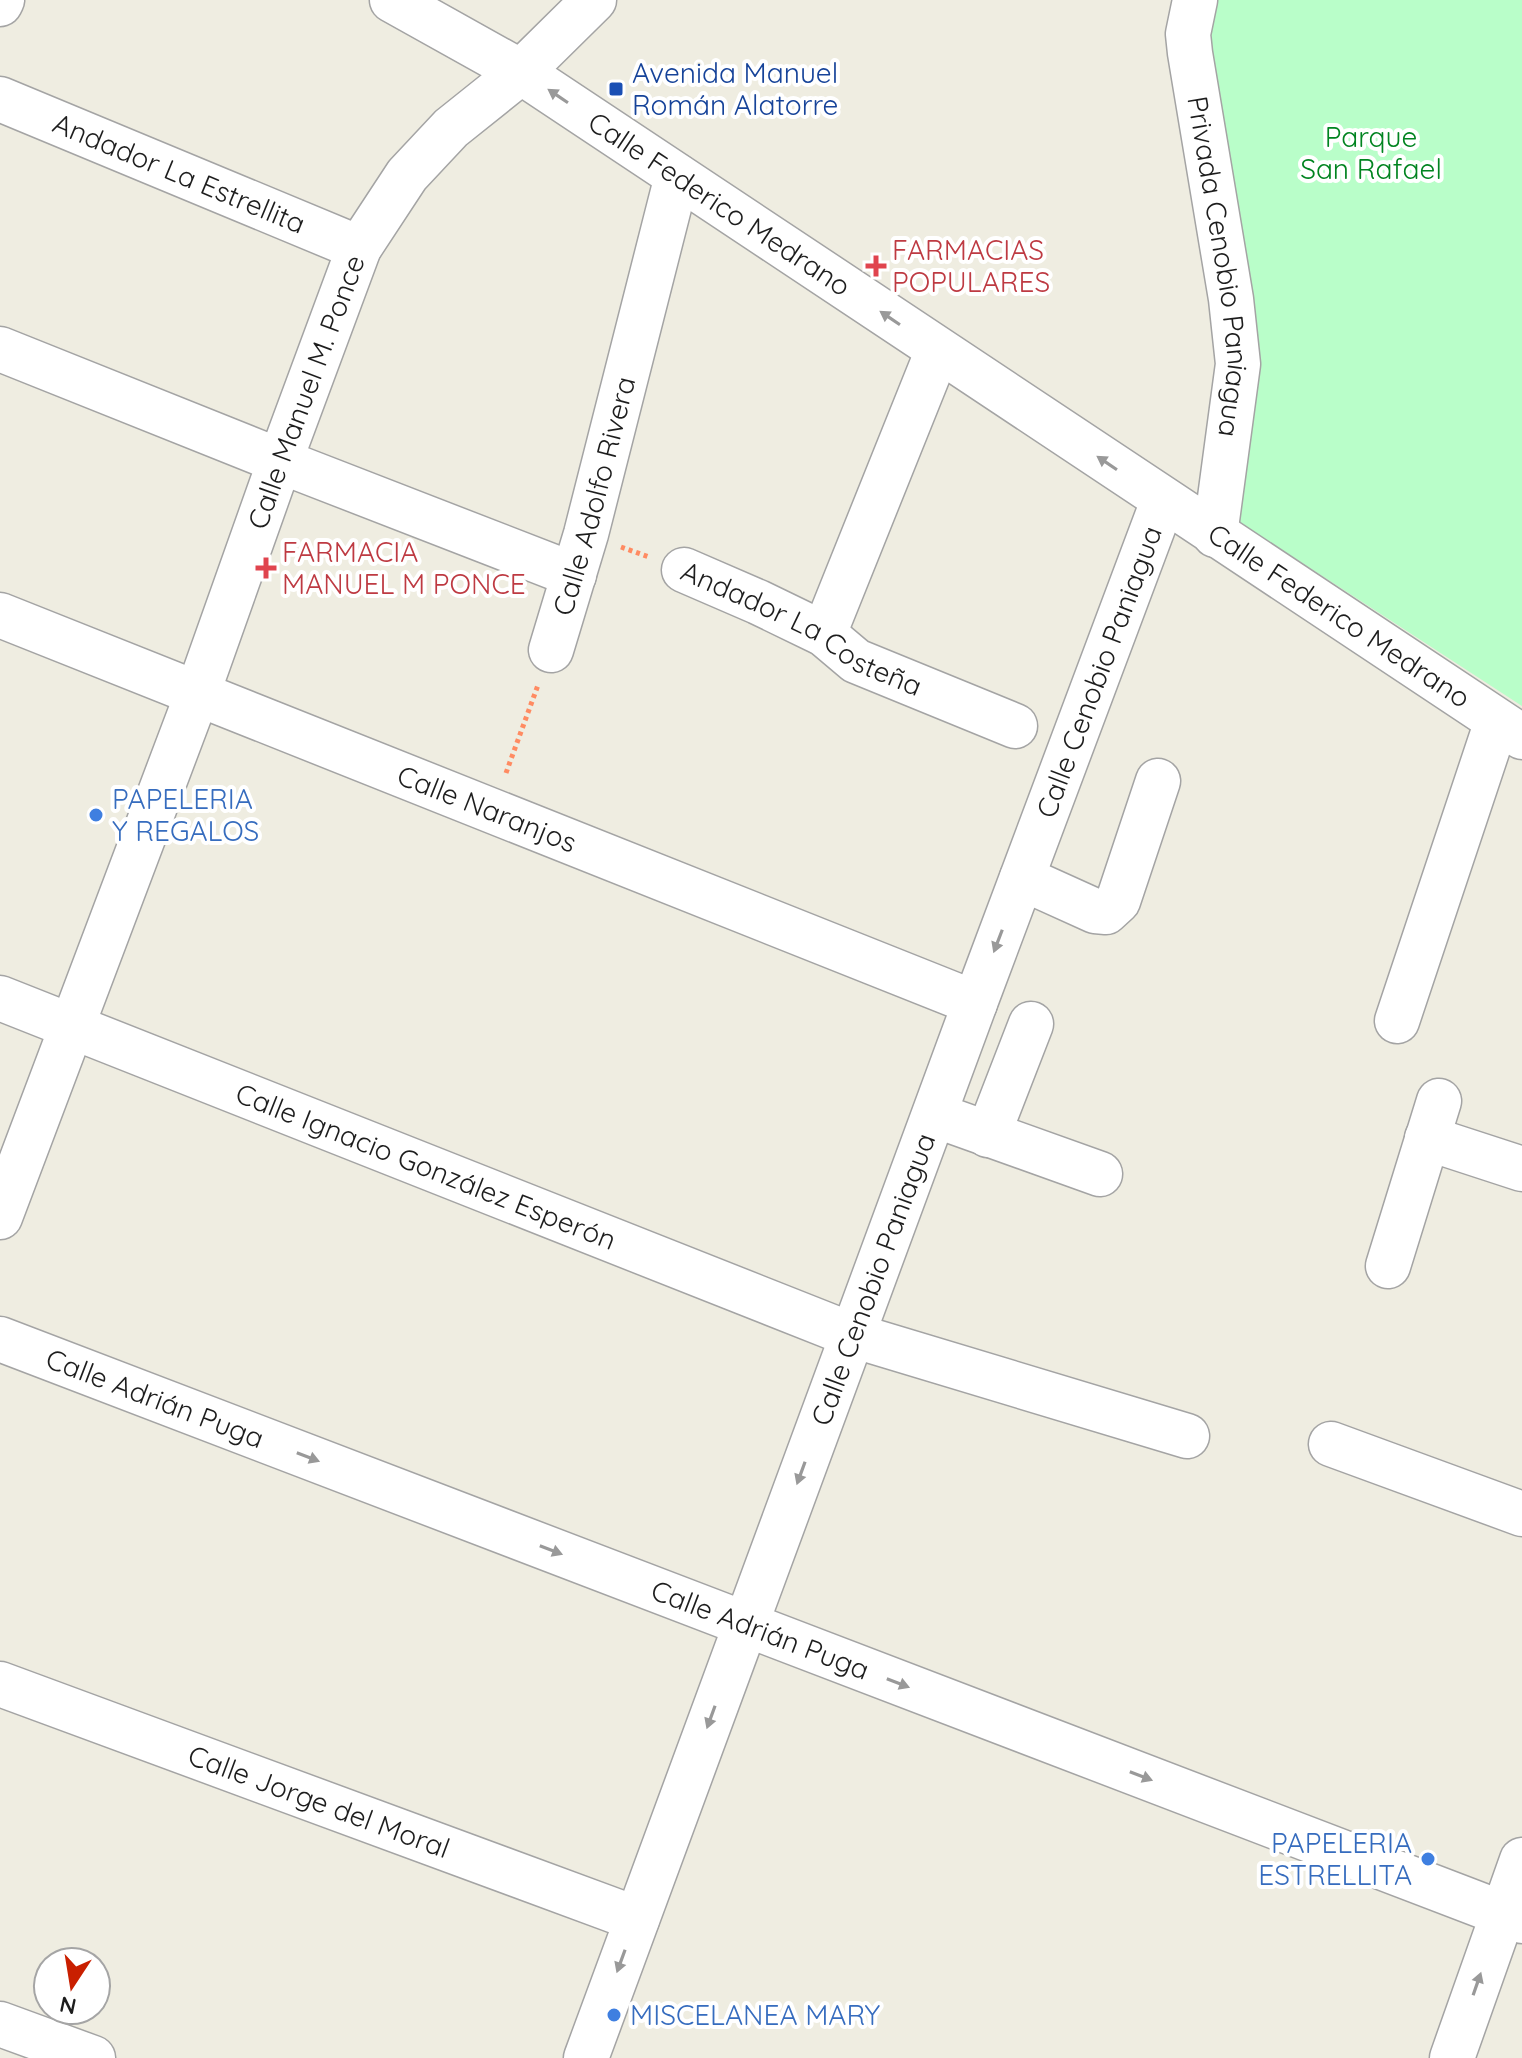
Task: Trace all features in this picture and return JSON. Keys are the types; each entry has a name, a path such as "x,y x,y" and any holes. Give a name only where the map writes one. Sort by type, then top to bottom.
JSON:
{"street":[{"name":"Calle Federico Medrano","path":"392,0 521,72 1510,729"},
{"name":"Calle Manuel M. Ponce","path":"0,1217 197,695 359,248 407,175 451,128 521,72 594,0"},
{"name":"Privada Cenobio Paniagua","path":"1195,0 1188,34 1190,53 1233,310 1238,364 1215,535"},
{"name":"Andador La Estrellita","path":"0,99 359,248"},
{"name":"Calle Adolfo Rivera","path":"551,650 580,554 677,176"},
{"path":"0,349 381,500 580,554"},
{"path":"824,634 938,350"},
{"name":"Calle Cenobio Paniagua","path":"586,2058 1163,501"},
{"name":"Andador La Costeña","path":"684,570 824,634 856,661 1015,726"},
{"name":"Calle Naranjos","path":"0,615 975,1003"},
{"path":"1397,1021 1510,729"},
{"path":"1022,878 1095,911 1106,912 1118,901 1158,781"},
{"name":"Calle Ignacio González Esperón","path":"0,998 852,1335 1187,1436"},
{"path":"988,1135 1031,1024"},
{"path":"935,1115 1100,1174"},
{"path":"1388,1266 1433,1120 1522,1169"},
{"name":"Calle Adrián Puga","path":"0,1339 1512,1917"},
{"path":"1331,1444 1522,1514"},
{"name":"Calle Jorge del Moral","path":"0,1684 637,1919"},
{"path":"1452,2058 1512,1917 1522,1860"},
{"path":"0,2024 93,2058"}],"path":[{"name":"Andador La Costeña","path":"580,554 684,570"},
{"name":"Calle Adolfo Rivera","path":"492,812 551,650"}],"green space":[{"name":"Parque San Rafael","path":"1206,0 1522,0 1522,706 1233,518 1200,56"}],"place":[{"name":"Avenida Manuel Román Alatorre","path":"616,89"},
{"name":"FARMACIAS POPULARES","path":"876,266"},
{"name":"FARMACIA MANUEL M PONCE","path":"266,568"},
{"name":"PAPELERIA Y REGALOS","path":"96,815"},
{"name":"PAPELERIA ESTRELLITA","path":"1428,1859"},
{"name":"MISCELANEA MARY","path":"614,2015"}]}
